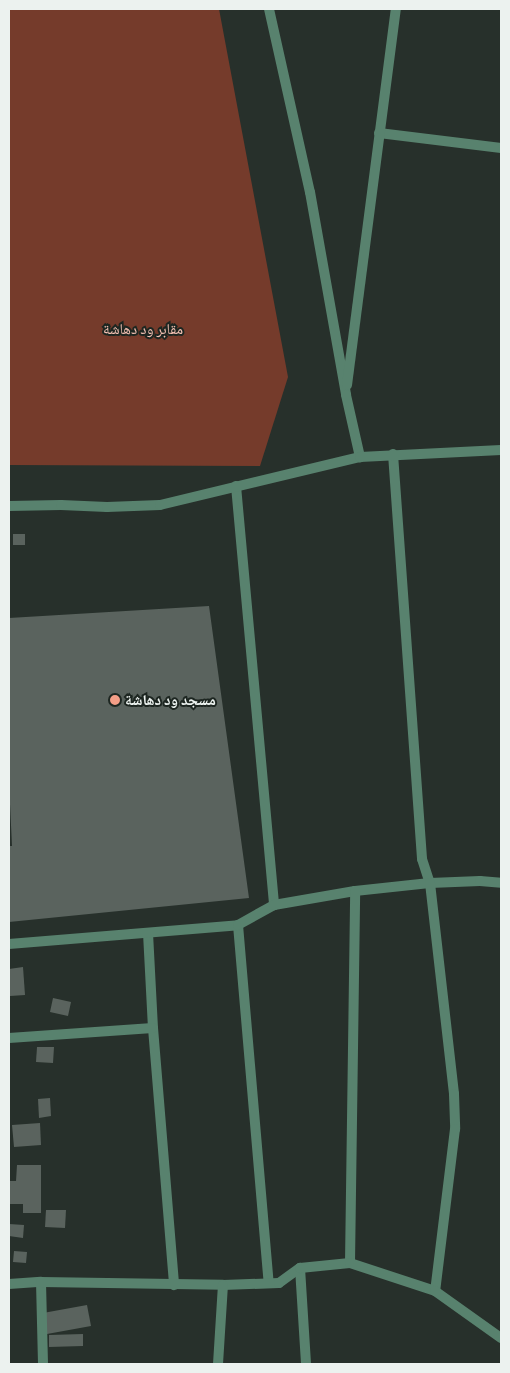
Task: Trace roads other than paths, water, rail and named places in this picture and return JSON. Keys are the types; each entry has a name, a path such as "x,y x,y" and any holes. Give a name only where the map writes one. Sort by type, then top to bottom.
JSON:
{"street":[{"path":"269,9 310,192 346,395 360,457"},
{"path":"346,395 396,9"},
{"path":"379,133 501,148"},
{"path":"9,506 61,505 107,507 160,505 360,457 501,450"},
{"path":"393,454 422,859 430,883 454,1094 455,1129 435,1291"},
{"path":"236,486 274,905"},
{"path":"9,944 238,925 274,905 355,891 430,883 501,883"},
{"path":"350,1263 355,891"},
{"path":"238,925 269,1283"},
{"path":"148,933 152,1028 174,1285"},
{"path":"9,1038 152,1028"},
{"path":"9,1284 41,1282 174,1285 279,1283 300,1268 350,1263 435,1291 501,1338"},
{"path":"300,1268 306,1364"},
{"path":"41,1282 43,1364"},
{"path":"218,1364 223,1285"}],"place":[{"name":"مسجد ود دهاشة","path":"115,700"}],"park label":[{"name":"مقابر ود دهاشة","path":"143,329"}]}
